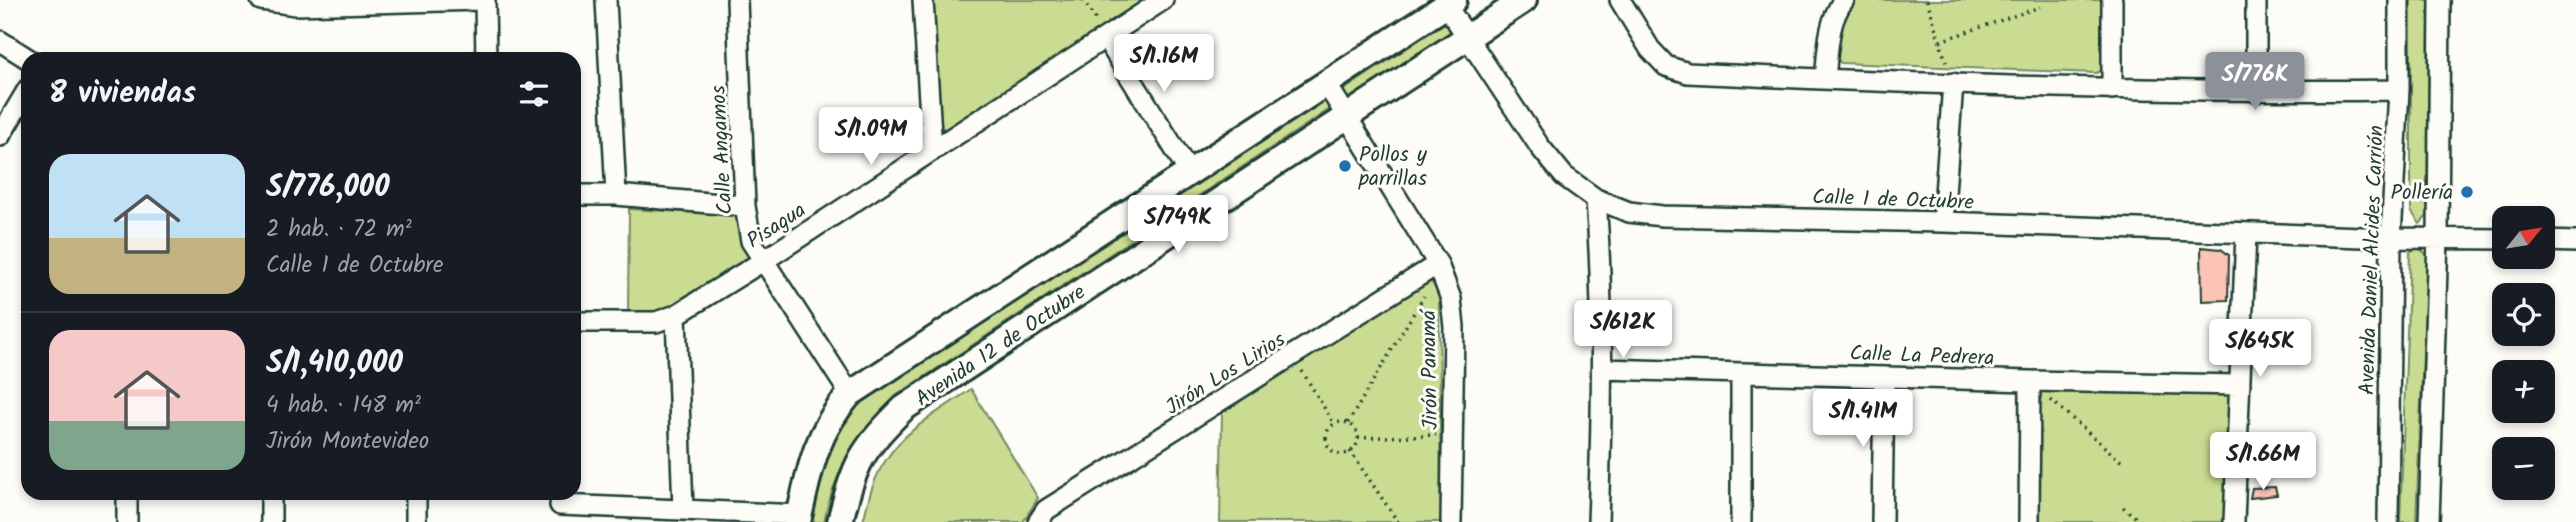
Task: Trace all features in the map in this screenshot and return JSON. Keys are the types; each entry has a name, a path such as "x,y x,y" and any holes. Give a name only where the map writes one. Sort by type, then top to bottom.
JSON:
{"main road":[{"name":"Avenida 12 de Octubre","path":"840,522 848,490 865,451 877,434 904,408 1524,0"},
{"name":"Avenida 12 de Octubre","path":"799,518 824,428 850,394 1450,3"}],"street":[{"path":"261,0 296,5 482,0 485,52"},
{"path":"606,0 615,195"},
{"name":"Calle Angamos","path":"737,0 745,206 751,241 850,394"},
{"path":"923,0 932,151"},
{"name":"Pisagua","path":"581,322 656,322 676,315 1163,0"},
{"path":"1620,0 1650,49 1666,65 1688,73 2112,89 2256,92 2399,90"},
{"path":"1825,79 1829,37 1838,7 1844,0"},
{"path":"2112,0 2112,89"},
{"path":"2256,0 2256,92"},
{"name":"Avenida Daniel Alcides Carrión","path":"2388,522 2391,238 2399,90 2399,0"},
{"path":"2429,522 2438,237 2440,0"},
{"name":"Calle 1 de Octubre","path":"1450,3 1467,38 1564,176 1596,199 1629,212 1662,216 1943,222 2391,238 2492,239"},
{"path":"1106,38 1189,172"},
{"path":"0,41 21,54"},
{"name":"Jirón Panamá","path":"1326,83 1439,267 1451,299 1454,327 1451,522"},
{"path":"1943,222 1952,83"},
{"path":"0,136 21,101"},
{"path":"581,195 615,195 745,206"},
{"path":"1596,199 1603,369 1598,522"},
{"path":"2234,522 2246,234"},
{"path":"2555,241 2576,242"},
{"name":"Jirón Los Lirios","path":"1038,522 1046,510 1439,267"},
{"path":"676,315 683,510"},
{"name":"Calle La Pedrera","path":"1603,369 2240,385"},
{"path":"1741,373 1741,522"},
{"path":"1882,522 1884,377"},
{"path":"2029,522 2030,381"},
{"path":"127,500 127,522"},
{"path":"271,500 271,522"},
{"path":"416,500 416,522"},
{"path":"560,507 683,510 799,518"}],"path":[{"path":"1083,0 1106,38"},
{"path":"1927,0 1952,83"},
{"path":"1940,41 2040,7"},
{"path":"1349,423 1439,267"},
{"path":"1293,358 1334,424"},
{"path":"2030,381 2123,463"},
{"path":"1349,423 1358,438 1350,451 1340,453 1330,449 1326,434 1334,424 1349,423"},
{"path":"1358,438 1452,435"},
{"path":"1350,451 1398,522"},
{"path":"2123,508 2141,522"}],"green space":[{"path":"930,0 1149,0 947,129 937,127"},
{"path":"1855,0 2106,0 2106,69 2096,73 1841,63 1834,56 1837,26"},
{"path":"2411,0 2429,0 2427,216 2420,224 2411,211"},
{"path":"1443,24 1450,24 1451,32 1352,98 1343,97 1344,90"},
{"path":"1325,100 1330,102 1330,109 897,395 870,424 850,452 835,483 824,522 808,522 823,460 836,426 861,400"},
{"path":"629,209 737,215 754,263 661,311 628,311"},
{"path":"2418,247 2427,255 2416,522 2400,522 2410,252"},
{"path":"1432,282 1439,296 1441,522 1220,522 1222,413 1422,283"},
{"path":"2036,386 2230,390 2226,522 2037,522"},
{"path":"971,389 1038,498 1023,522 863,522 874,482 894,449 925,421"}],"building":[{"path":"2201,247 2221,249 2229,255 2228,300 2202,301"},
{"path":"2275,487 2277,495 2250,498 2252,488"}],"place":[{"name":"Pollos y parrillas","path":"1345,166"},
{"name":"Pollería","path":"2467,192"}]}
